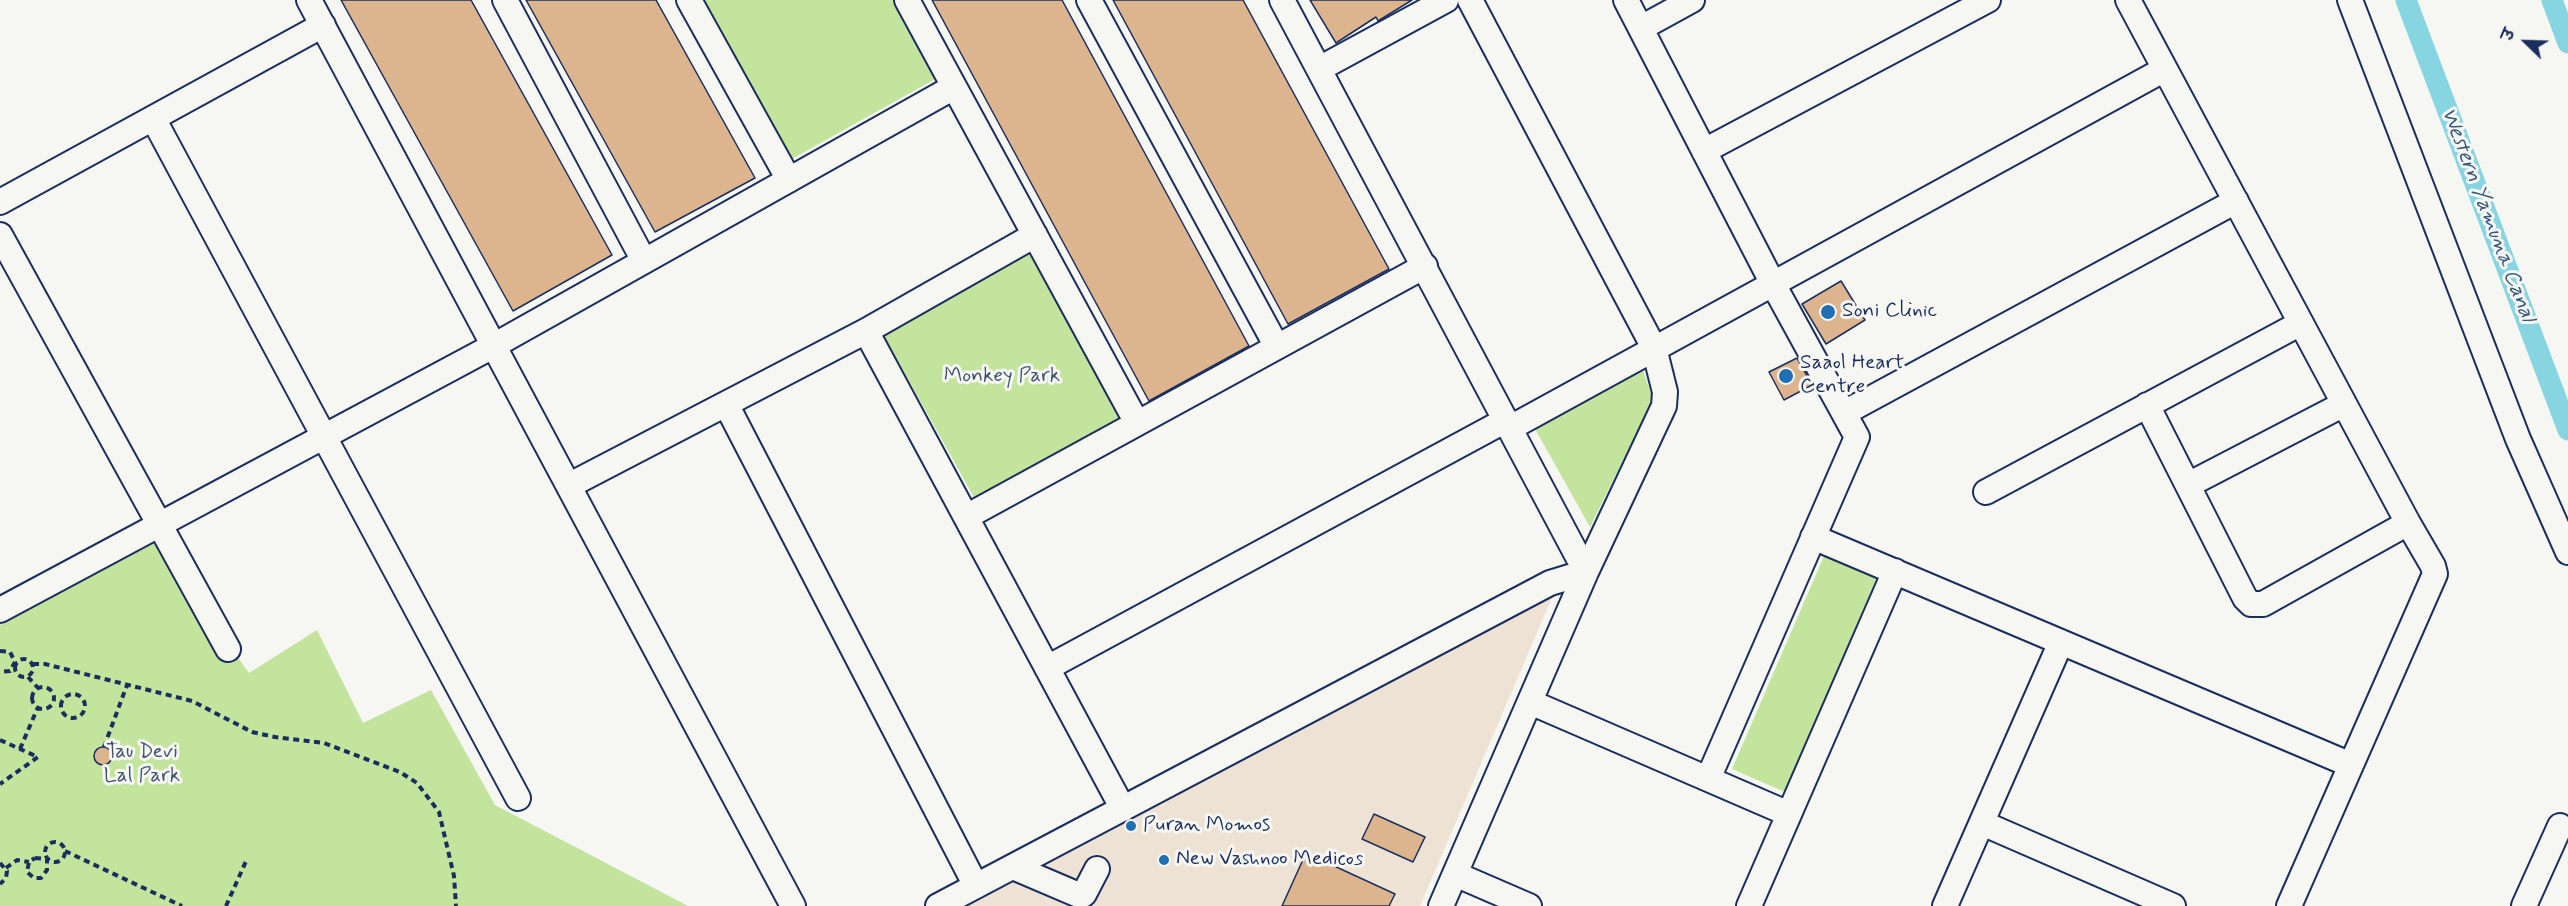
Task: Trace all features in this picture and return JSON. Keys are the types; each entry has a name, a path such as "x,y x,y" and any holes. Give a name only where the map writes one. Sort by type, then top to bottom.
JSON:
{"street":[{"path":"309,0 794,906"},
{"path":"505,0 644,261"},
{"path":"689,0 789,180"},
{"path":"907,0 1137,423"},
{"path":"1089,0 1277,347"},
{"path":"1282,0 1586,572"},
{"path":"1319,69 1446,0"},
{"path":"1441,906 1586,572 1664,406 1665,392 1654,348 1470,0"},
{"path":"1626,0 1773,284 1856,432 1856,442 1708,780"},
{"path":"1641,28 1692,0"},
{"path":"1704,151 1988,0"},
{"path":"2128,0 2433,566 2435,574 2289,906"},
{"path":"2350,0 2518,439 2568,552"},
{"path":"0,202 323,25"},
{"path":"1047,668 1654,348 2165,69"},
{"path":"0,610 160,522 495,345 954,87"},
{"path":"153,118 518,798"},
{"path":"1844,413 2236,201"},
{"path":"570,485 866,331 1035,235"},
{"path":"0,236 160,522 228,649"},
{"path":"966,517 1425,266"},
{"path":"1986,492 2301,323"},
{"path":"866,331 1123,809"},
{"path":"726,404 976,886"},
{"path":"2188,485 2344,404"},
{"path":"2147,405 2245,598 2257,605 2408,523"},
{"path":"1813,537 2351,765"},
{"path":"1749,906 1895,571"},
{"path":"938,906 1550,583 1586,572"},
{"path":"1946,906 2061,642"},
{"path":"1530,702 1789,814"},
{"path":"1982,822 2172,906"},
{"path":"2524,906 2560,826"},
{"path":"1013,867 1081,896 1097,870"},
{"path":"1455,874 1529,906"}],"path":[{"path":"0,651 7,651 12,655 17,674 22,677 28,677 33,673 33,664"},
{"path":"0,672 10,671 14,665 25,659 33,664 45,664 192,701 252,732 324,743 400,772 417,783 439,812 454,876 456,906"},
{"path":"28,677 38,688"},
{"path":"104,747 127,685"},
{"path":"45,687 51,691 53,701 48,707 38,707 33,703 32,696 38,688 45,687"},
{"path":"77,694 83,700 85,707 79,717 71,718 64,714 62,703 69,695 77,694"},
{"path":"53,701 62,703"},
{"path":"20,749 38,707"},
{"path":"0,740 38,757 0,784"},
{"path":"65,851 60,862 53,862 47,859 35,858 29,862 27,868 29,874 34,879 41,878 47,870 47,859 45,849 52,843 61,844 65,851 182,906"},
{"path":"226,906 247,859"},
{"path":"6,868 17,860 29,862"},
{"path":"0,863 6,868"},
{"path":"0,884 6,878 6,868"}],"shaded area":[{"path":"1554,593 1420,906 960,906"}],"green space":[{"path":"702,0 894,0 937,78 790,160"},
{"name":"Monkey Park","path":"1029,252 1122,419 976,501 883,334"},
{"path":"1642,368 1653,399 1590,527 1534,427"},
{"name":"Tau Devi Lal Park","path":"156,542 249,673 317,630 363,723 431,690 495,805 688,906 0,906 0,625"},
{"path":"1824,556 1876,579 1785,792 1732,769"}],"building":[{"path":"341,0 471,0 612,255 513,311"},
{"path":"526,0 656,0 755,178 655,232"},
{"path":"932,0 1062,0 1249,346 1149,401"},
{"path":"1113,0 1243,0 1389,269 1288,324"},
{"path":"1310,0 1412,0 1378,21 1376,17 1336,43"},
{"path":"1841,281 1865,320 1826,344 1802,304"},
{"path":"1797,358 1812,385 1784,400 1769,372"},
{"path":"103,747 109,750 112,756 109,762 103,765 97,762 94,756 97,750"},
{"path":"1374,814 1425,837 1413,862 1362,839"},
{"path":"1306,853 1395,894 1389,906 1282,906"}],"waterway":[{"name":"Western Yamuna Canal","path":"2406,0 2568,430"},
{"path":"2552,0 2568,43"}],"place":[{"name":"Soni Clinic","path":"1828,312"},
{"name":"Saaol Heart Centre","path":"1786,376"},
{"name":"Puran Momos","path":"1131,826"},
{"name":"New Vashnoo Medicos","path":"1164,860"}]}
